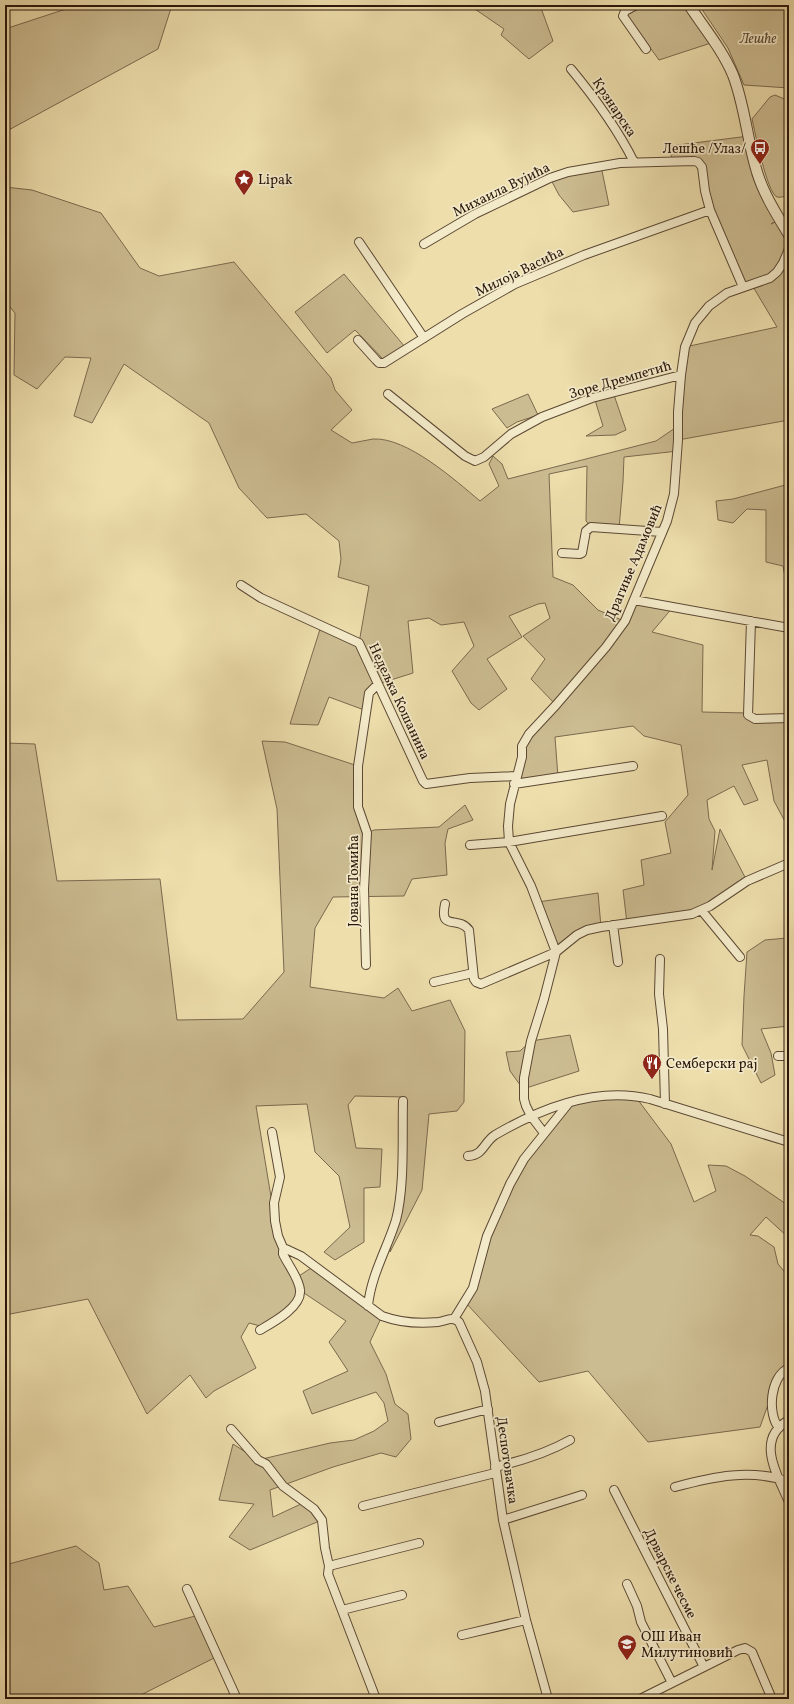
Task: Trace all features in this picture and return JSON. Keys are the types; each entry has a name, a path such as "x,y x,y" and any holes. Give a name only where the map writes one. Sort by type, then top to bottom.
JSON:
{"street":[{"path":"636,5 625,11 624,16 646,49"},
{"path":"689,5 725,58 730,69 741,100 757,172 769,200 789,235"},
{"name":"Крзнарска","path":"571,69 608,116 621,136 634,162"},
{"name":"Михаила Вујића","path":"424,244 475,214 550,178 568,172 582,171 608,164 634,162 698,162 703,170 705,191 710,210 743,287"},
{"name":"Милоја Васића","path":"358,340 376,360 382,363 495,294 529,278 584,255 710,210"},
{"path":"359,242 424,338"},
{"name":"Драгиње Адамовић","path":"556,952 531,886 509,842 508,826 514,784 522,757 522,746 529,734 606,647 625,621 634,600 670,512 674,494 678,450 678,412 681,375 687,340 699,317 716,300 727,293 770,278 777,272 783,263 789,249"},
{"name":"Зоре Дремпетић","path":"388,394 465,456 475,461 484,457 511,434 542,417 592,398 681,375"},
{"path":"562,553 582,553 586,531 591,527 662,532"},
{"name":"Недељка Кошанина","path":"241,585 261,598 359,643 423,781 426,784 470,778 516,776"},
{"path":"634,600 789,628"},
{"path":"751,621 748,715 755,719 789,718"},
{"name":"Јована Томића","path":"366,965 364,889 367,833 358,807 358,766 370,693 378,684"},
{"path":"514,784 633,766"},
{"path":"470,845 509,842 662,816"},
{"path":"445,904 443,914 444,919 449,922 462,924 469,930 476,982 485,984 556,952 577,935 587,930 692,914 702,911 746,882 789,863"},
{"path":"702,911 740,957"},
{"path":"613,925 618,962"},
{"path":"544,1133 531,1116 524,1099 524,1078 531,1041 556,952"},
{"path":"660,959 659,999 663,1035 665,1104"},
{"path":"434,982 474,973"},
{"path":"778,1056 789,1056"},
{"path":"468,1156 474,1156 480,1153 489,1140 531,1116 589,1097 606,1095 635,1096 789,1142"},
{"path":"368,1306 369,1289 387,1245 398,1211 401,1176 403,1101"},
{"path":"284,1250 291,1250 301,1256 382,1316 408,1323 436,1322 454,1319 473,1288 487,1236 510,1184 524,1159 569,1103"},
{"path":"260,1330 279,1319 294,1305 298,1299 300,1291 283,1254 284,1250 278,1236 275,1221 274,1203 280,1177 272,1132"},
{"name":"Деспотовачка","path":"454,1319 459,1322 478,1362 488,1409 495,1470 503,1520 526,1620 548,1699"},
{"path":"779,1428 775,1423 773,1413 774,1394 777,1379 781,1373 789,1368"},
{"path":"439,1422 488,1409"},
{"path":"789,1420 779,1428 772,1439 771,1452 778,1478 789,1502"},
{"path":"231,1428 258,1460 266,1464 283,1486 314,1509 322,1520 325,1548 330,1566 328,1574 376,1699"},
{"path":"363,1506 495,1470 559,1446 570,1440"},
{"path":"675,1487 728,1476 763,1475 789,1482"},
{"name":"Дрварске чесме","path":"614,1490 704,1667"},
{"path":"503,1520 582,1495"},
{"path":"330,1566 419,1543"},
{"path":"627,1584 637,1606 641,1622 672,1683"},
{"path":"187,1589 237,1699"},
{"path":"342,1610 402,1595"},
{"path":"462,1635 526,1620"},
{"path":"640,1699 738,1650 747,1649 752,1652 772,1699"}],"green space":[{"path":"78,5 172,5 158,49 5,132 5,29"},
{"path":"469,5 538,5 541,8 553,41 529,59 501,35 504,29"},
{"path":"639,5 689,5 714,42 659,60 626,14"},
{"name":"Лешће","path":"699,5 789,5 789,88 744,85 728,48"},
{"path":"775,95 789,101 789,195 780,197 777,197 773,193 765,174 752,119 770,97"},
{"path":"749,136 757,172 752,175 759,192 776,221 771,224 780,220 789,235 789,420 678,440 678,451 624,457 619,529 591,527 586,521 587,466 549,474 553,577 573,585 598,610 624,621 634,600 673,607 652,632 703,645 702,712 748,713 748,715 789,718 789,829 774,801 767,760 742,765 758,800 744,805 734,786 707,800 709,819 715,831 712,870 720,829 747,881 710,906 627,923 623,890 644,885 641,860 671,853 665,822 688,795 681,745 644,736 633,726 555,737 558,777 514,784 522,746 556,705 531,679 545,659 523,636 550,618 545,603 538,604 509,616 522,637 487,659 507,689 479,710 471,703 452,671 474,646 464,622 441,625 429,618 408,621 413,673 378,684 372,689 367,711 329,697 318,725 290,724 322,623 359,643 369,586 338,577 341,559 339,541 306,514 267,518 239,488 209,423 124,364 92,423 74,416 91,358 65,357 37,389 14,375 15,313 5,301 5,187 32,190 101,213 140,268 159,276 234,262 331,378 335,390 352,410 331,430 352,443 373,439 386,440 401,445 430,461 480,501 499,486 489,464 493,456 502,464 508,479 656,441 678,426 685,347 777,327 752,285 743,287 715,224 702,161 672,162 670,146"},
{"path":"601,166 609,205 573,212 559,195 550,178"},
{"path":"344,274 405,347 384,360 355,330 327,353 295,312"},
{"path":"528,394 538,415 517,422 507,428 492,409"},
{"path":"614,395 626,430 615,435 586,436 603,426 595,400"},
{"path":"789,484 789,598 783,566 766,562 766,510 747,509 733,523 718,520 716,501 733,499"},
{"path":"262,741 285,742 358,766 358,807 367,833 374,830 439,827 465,805 473,820 448,829 445,843 447,875 412,879 404,896 333,897 315,928 310,987 384,998 398,988 412,1011 450,1000 465,1031 464,1102 457,1111 429,1114 422,1190 390,1252 399,1187 406,1097 355,1096 348,1105 356,1148 382,1149 380,1187 364,1188 364,1242 335,1260 324,1252 350,1227 339,1176 315,1152 307,1104 256,1106 275,1221 296,1278 314,1266 382,1316 370,1342 386,1374 395,1404 408,1414 411,1439 396,1457 381,1453 333,1467 270,1490 273,1517 301,1504 314,1509 322,1520 250,1550 229,1537 254,1504 219,1500 233,1444 258,1460 330,1443 354,1440 374,1431 388,1421 384,1403 376,1392 312,1414 303,1391 348,1371 329,1342 346,1321 301,1291 294,1305 260,1326 249,1323 241,1337 256,1368 214,1391 206,1398 190,1375 147,1414 88,1299 5,1315 5,743 35,744 57,881 160,879 177,1020 243,1019 284,972 277,809"},
{"path":"598,893 601,927 587,930 556,952 538,902"},
{"path":"789,935 789,978 787,979 789,1026 761,1029 771,1053 775,1075 761,1083 742,1045 747,952 765,940 787,938"},
{"path":"570,1035 579,1071 523,1089 510,1071 506,1052 520,1051 531,1041"},
{"path":"635,1096 671,1144 694,1202 716,1191 708,1165 726,1166 745,1176 789,1206 789,1238 766,1217 750,1235 758,1236 774,1247 778,1264 789,1277 789,1368 775,1385 760,1427 648,1442 588,1371 539,1382 465,1302 510,1184 569,1103"},
{"path":"76,1546 99,1563 104,1590 128,1586 154,1627 199,1615 218,1656 133,1699 5,1699 5,1565"}],"place":[{"name":"Лешће /Улаз/","path":"760,165"},
{"name":"Lipak","path":"244,196"},
{"name":"Семберски рај","path":"652,1080"},
{"name":"ОШ Иван Милутиновић","path":"627,1661"}]}
